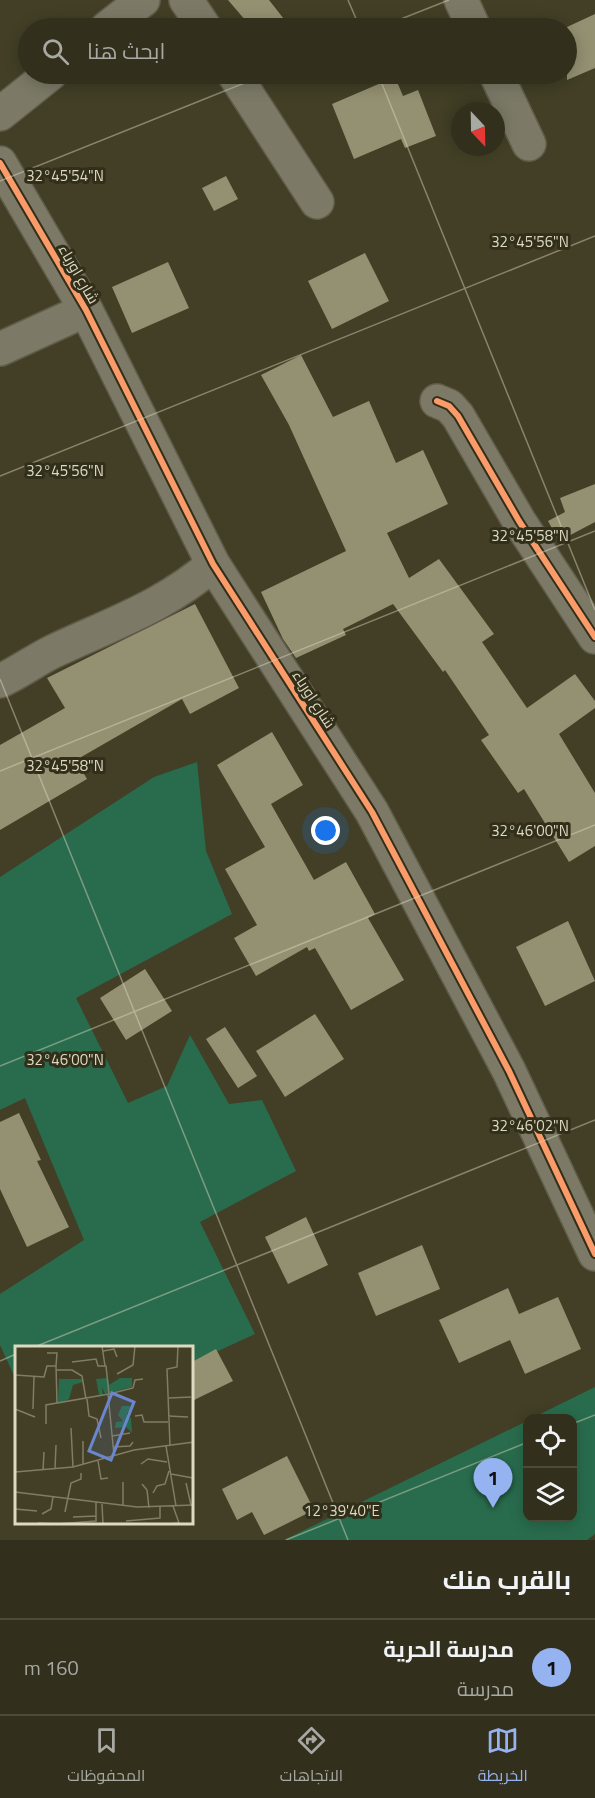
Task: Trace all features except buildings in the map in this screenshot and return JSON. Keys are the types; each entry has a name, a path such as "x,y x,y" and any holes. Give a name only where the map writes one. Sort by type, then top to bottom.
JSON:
{"street":[{"path":"120,18 143,0"},
{"path":"186,0 198,18"},
{"path":"461,0 469,18"},
{"path":"0,114 38,84"},
{"path":"240,84 317,202"},
{"path":"501,84 529,144"},
{"name":"شارع اورباء","path":"0,163 86,310 213,564 372,812 509,1071 595,1254"},
{"path":"0,350 86,310"},
{"path":"437,401 449,405 458,416 519,521 595,637"},
{"path":"0,681 51,653 150,608 188,586 213,564"}],"green space":[{"path":"197,762 206,851 232,914 76,998 128,1103 167,1086 190,1035 229,1104 262,1100 296,1171 200,1222 255,1334 194,1362 194,1346 15,1346 15,1378 0,1345 0,1294 84,1240 25,1098 0,1110 0,877 154,777"},
{"path":"595,1387 595,1534 587,1540 284,1540 523,1423 523,1522 577,1522 577,1414 540,1414"}],"cycle path":[{"path":"0,163 86,310 213,564 372,812 509,1071 595,1254"},
{"path":"437,401 449,406 458,416 519,521 595,637"}],"place":[{"name":"مدرسة الحرية","path":"493,1508"}]}
